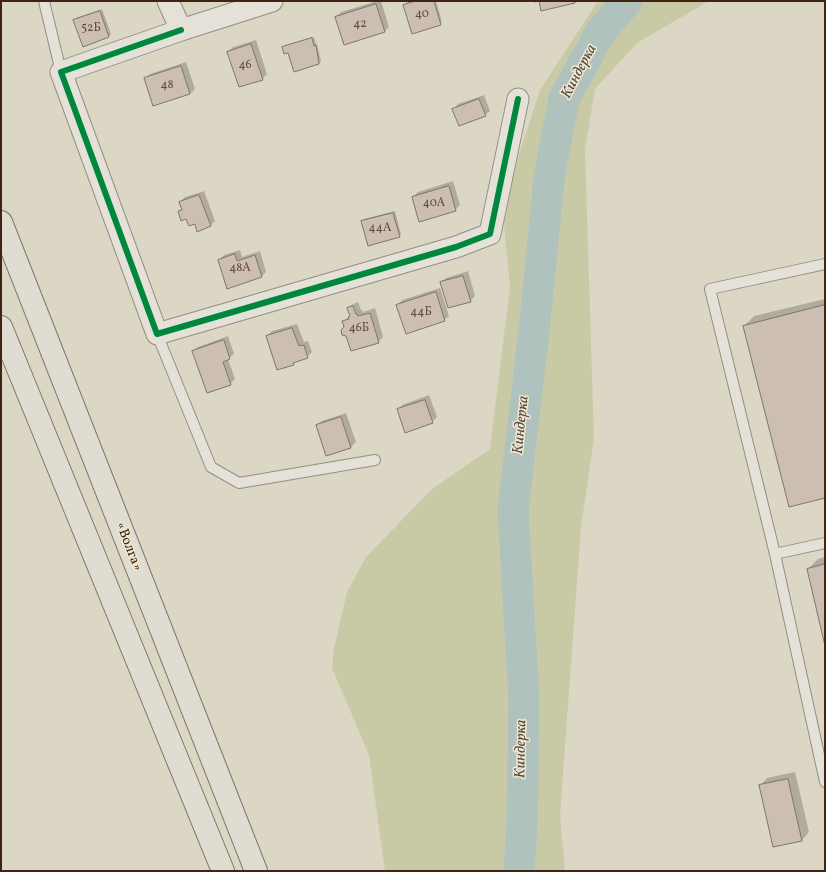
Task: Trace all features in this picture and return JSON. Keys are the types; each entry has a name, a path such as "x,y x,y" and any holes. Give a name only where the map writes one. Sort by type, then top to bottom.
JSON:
{"highway":[{"name":"«Волга»","path":"1,222 256,871"},
{"path":"1,327 223,871"}],"street":[{"path":"168,1 181,30"},
{"path":"272,1 181,30 61,72 157,334 456,247 490,234 518,99"}],"lane":[{"path":"44,1 61,72"},
{"path":"825,264 710,289 775,554 825,782"},
{"path":"157,334 212,467 239,482 375,460"},
{"path":"775,554 825,543"}],"green space":[{"path":"598,1 709,1 637,43 595,89 585,149 594,438 581,527 560,815 565,871 385,871 369,755 332,668 334,649 347,592 366,557 432,489 490,449 510,286 504,225 514,170 540,90"}],"building":[{"path":"416,1 434,1 441,25 412,34 403,5"},
{"path":"539,1 575,1 575,3 541,11"},
{"path":"376,4 385,32 344,45 335,17"},
{"path":"100,11 109,37 83,47 73,20"},
{"path":"312,38 314,46 316,45 319,64 294,72 288,53 284,54 282,47"},
{"path":"251,44 263,80 239,87 227,52"},
{"path":"181,66 190,94 153,106 144,78"},
{"path":"479,99 486,116 459,126 452,109"},
{"path":"449,186 456,211 419,222 412,197"},
{"path":"199,195 211,226 197,232 195,224 189,226 186,219 181,221 178,211 182,210 179,202"},
{"path":"393,213 400,237 368,246 361,221"},
{"path":"235,254 237,261 255,255 262,277 227,289 218,260"},
{"path":"463,276 471,302 448,308 440,282"},
{"path":"436,292 445,321 406,334 396,305"},
{"path":"825,305 825,498 789,507 743,326"},
{"path":"353,306 358,316 370,313 379,343 351,351 346,336 342,335 341,330 344,327 342,321 349,319 348,317 350,316 347,308"},
{"path":"292,328 299,346 304,345 308,358 293,363 294,365 277,370 266,336"},
{"path":"224,340 230,359 223,362 231,385 207,393 192,351"},
{"path":"425,400 433,423 405,433 397,409"},
{"path":"341,417 351,448 326,456 316,425"},
{"path":"825,564 825,646 807,569"},
{"path":"788,779 802,841 773,847 759,785"}],"waterway":[{"name":"Киндерка","path":"519,871 522,823 524,700 513,510 535,322 549,178 564,99 600,33 627,1"}],"cycle path":[{"path":"181,30 61,72 157,334 456,247 490,234 518,99"}]}
